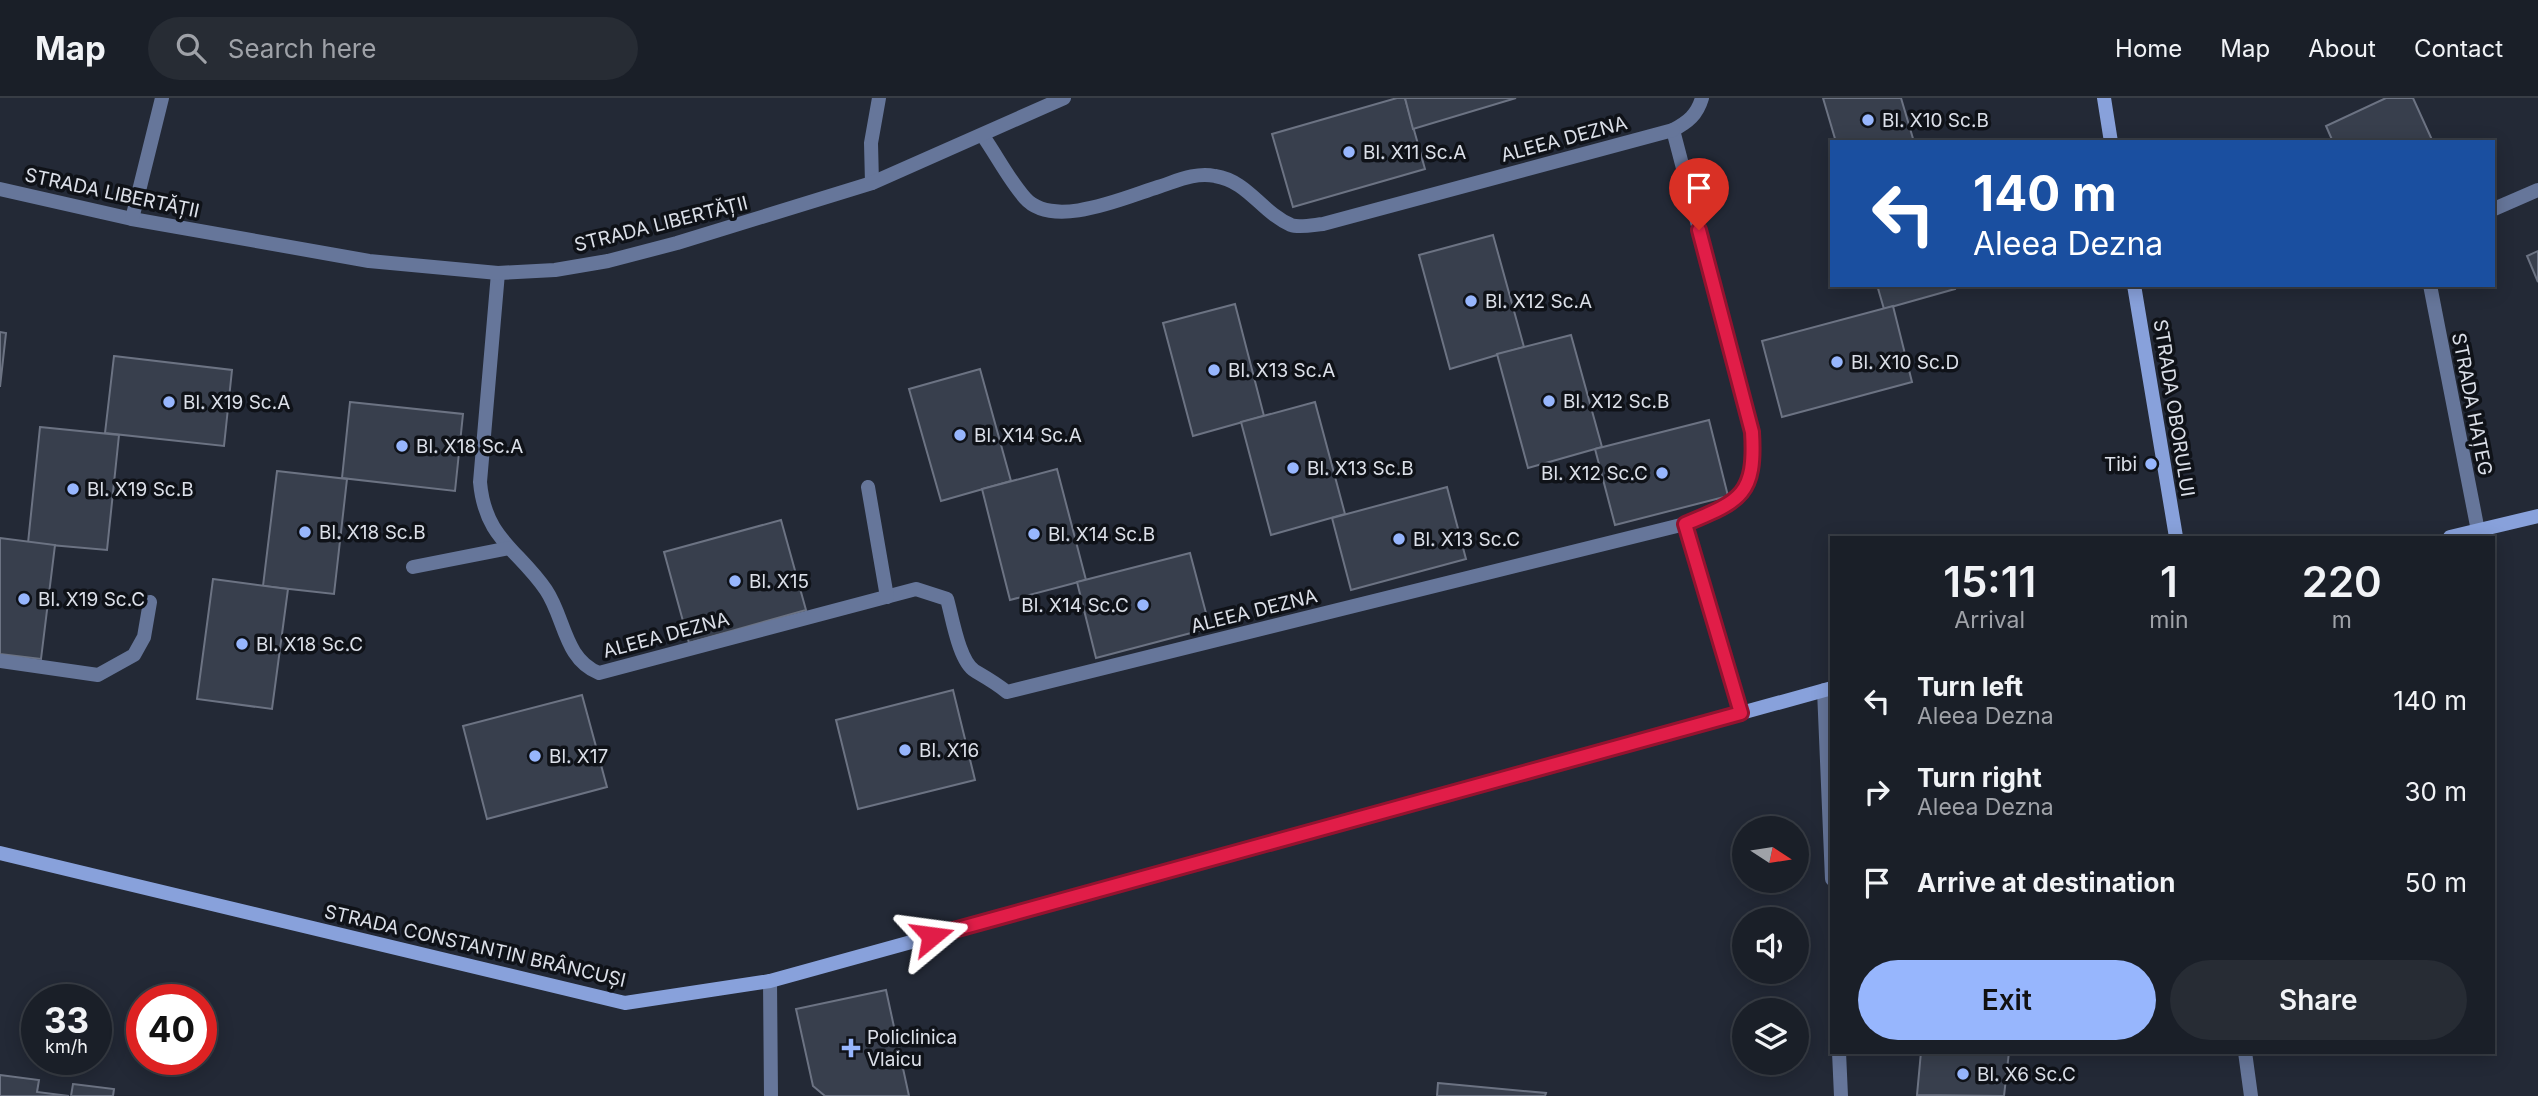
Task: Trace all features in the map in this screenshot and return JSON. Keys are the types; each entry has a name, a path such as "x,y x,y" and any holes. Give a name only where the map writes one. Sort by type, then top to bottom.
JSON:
{"street":[{"path":"132,219 162,98"},
{"path":"872,183 871,144 879,98"},
{"name":"STRADA LIBERTĂȚII","path":"0,189 132,219 369,261 498,273 555,270 608,261 702,236 872,183 1064,98"},
{"name":"ALEEA DEZNA","path":"983,136 1027,200 1046,209 1068,212 1093,208 1195,175 1214,175 1236,181 1269,212 1293,226 1323,224 1673,130 1687,123 1699,110 1702,98"},
{"path":"2104,98 2111,140"},
{"name":"ALEEA DEZNA","path":"498,273 480,482 488,519 547,592 570,648 584,667 599,673 916,589 947,599 963,657 973,670 988,675 1007,692 1685,524 1729,506 1749,479 1753,460 1752,432 1673,130"},
{"path":"2495,209 2538,190"},
{"name":"STRADA OBORULUI","path":"2134,287 2176,536"},
{"name":"STRADA HAȚEG","path":"2430,287 2478,531"},
{"path":"868,487 887,597"},
{"path":"2455,536 2538,516"},
{"path":"1685,524 1741,713"},
{"path":"413,567 509,548"},
{"path":"0,661 99,675 134,655 145,637 150,602"},
{"path":"1828,689 1830,784"},
{"name":"STRADA CONSTANTIN BRÂNCUȘI","path":"0,853 625,1003 770,981 1828,689"},
{"path":"770,981 771,1096"},
{"path":"1839,1054 1841,1096"},
{"path":"2245,1054 2251,1096"}],"building":[{"name":"Bl. X11 Sc.A","path":"1405,98 1425,169 1293,207 1272,134"},
{"path":"1405,98 1516,98 1413,129"},
{"name":"Bl. X10 Sc.B","path":"1823,98 1901,98 1913,140 1835,140"},
{"path":"2386,98 2413,98 2432,140 2332,140 2326,126"},
{"name":"Bl. X12 Sc.A","path":"1493,235 1524,347 1450,369 1419,255"},
{"path":"2538,251 2538,282 2527,256"},
{"path":"1878,287 1954,287 1955,289 1884,309"},
{"name":"Bl. X13 Sc.A","path":"1235,304 1264,416 1193,436 1163,323"},
{"name":"Bl. X10 Sc.D","path":"1893,306 1912,382 1782,417 1762,341"},
{"path":"0,332 6,333 0,387"},
{"name":"Bl. X12 Sc.B","path":"1571,335 1602,447 1528,468 1497,354"},
{"name":"Bl. X19 Sc.A","path":"114,356 232,370 224,446 105,433"},
{"name":"Bl. X14 Sc.A","path":"980,369 1011,481 941,501 909,389"},
{"name":"Bl. X18 Sc.A","path":"350,402 463,414 455,491 342,478"},
{"name":"Bl. X13 Sc.B","path":"1315,402 1345,514 1271,535 1241,422"},
{"name":"Bl. X12 Sc.C","path":"1709,420 1728,496 1615,525 1595,449"},
{"name":"Bl. X19 Sc.B","path":"40,427 119,435 107,550 28,543"},
{"name":"Bl. X14 Sc.B","path":"1057,469 1086,580 1010,600 982,489"},
{"name":"Bl. X18 Sc.B","path":"277,471 347,479 334,594 263,586"},
{"name":"Bl. X13 Sc.C","path":"1447,487 1466,559 1351,590 1332,518"},
{"name":"Bl. X15","path":"781,520 806,610 689,643 664,552"},
{"name":"Bl. X19 Sc.C","path":"0,538 55,545 41,659 0,654"},
{"name":"Bl. X14 Sc.C","path":"1190,553 1210,628 1096,658 1077,582"},
{"name":"Bl. X18 Sc.C","path":"213,579 288,589 272,709 197,699"},
{"name":"Bl. X16","path":"953,690 975,780 858,809 836,720"},
{"name":"Bl. X17","path":"582,695 607,787 487,819 463,726"},
{"name":"Policlinica Vlaicu","path":"886,990 909,1096 825,1096 813,1086 796,1009"},
{"name":"Bl. X6 Sc.C","path":"1921,1054 2009,1054 2004,1096 1917,1095"},
{"path":"0,1075 39,1080 37,1092 69,1096 0,1096"},
{"path":"1438,1083 1546,1093 1545,1096 1437,1096"},
{"path":"73,1084 114,1089 113,1096 71,1096"}],"place":[{"name":"Bl. X10 Sc.B","path":"1868,120"},
{"name":"Bl. X11 Sc.A","path":"1349,152"},
{"name":"Bl. X12 Sc.A","path":"1471,301"},
{"name":"Bl. X10 Sc.D","path":"1837,362"},
{"name":"Bl. X13 Sc.A","path":"1214,370"},
{"name":"Bl. X12 Sc.B","path":"1549,401"},
{"name":"Bl. X19 Sc.A","path":"169,402"},
{"name":"Bl. X14 Sc.A","path":"960,435"},
{"name":"Bl. X18 Sc.A","path":"402,446"},
{"name":"Tibi","path":"2151,464"},
{"name":"Bl. X13 Sc.B","path":"1293,468"},
{"name":"Bl. X12 Sc.C","path":"1662,473"},
{"name":"Bl. X19 Sc.B","path":"73,489"},
{"name":"Bl. X18 Sc.B","path":"305,532"},
{"name":"Bl. X14 Sc.B","path":"1034,534"},
{"name":"Bl. X13 Sc.C","path":"1399,539"},
{"name":"Bl. X15","path":"735,581"},
{"name":"Bl. X19 Sc.C","path":"24,599"},
{"name":"Bl. X14 Sc.C","path":"1143,605"},
{"name":"Bl. X18 Sc.C","path":"242,644"},
{"name":"Bl. X16","path":"905,750"},
{"name":"Bl. X17","path":"535,756"},
{"name":"Policlinica Vlaicu","path":"851,1048"},
{"name":"Bl. X6 Sc.C","path":"1963,1074"}],"route":[{"path":"932,936 1741,713 1685,524 1729,506 1749,479 1753,460 1752,432 1699,230"}]}
